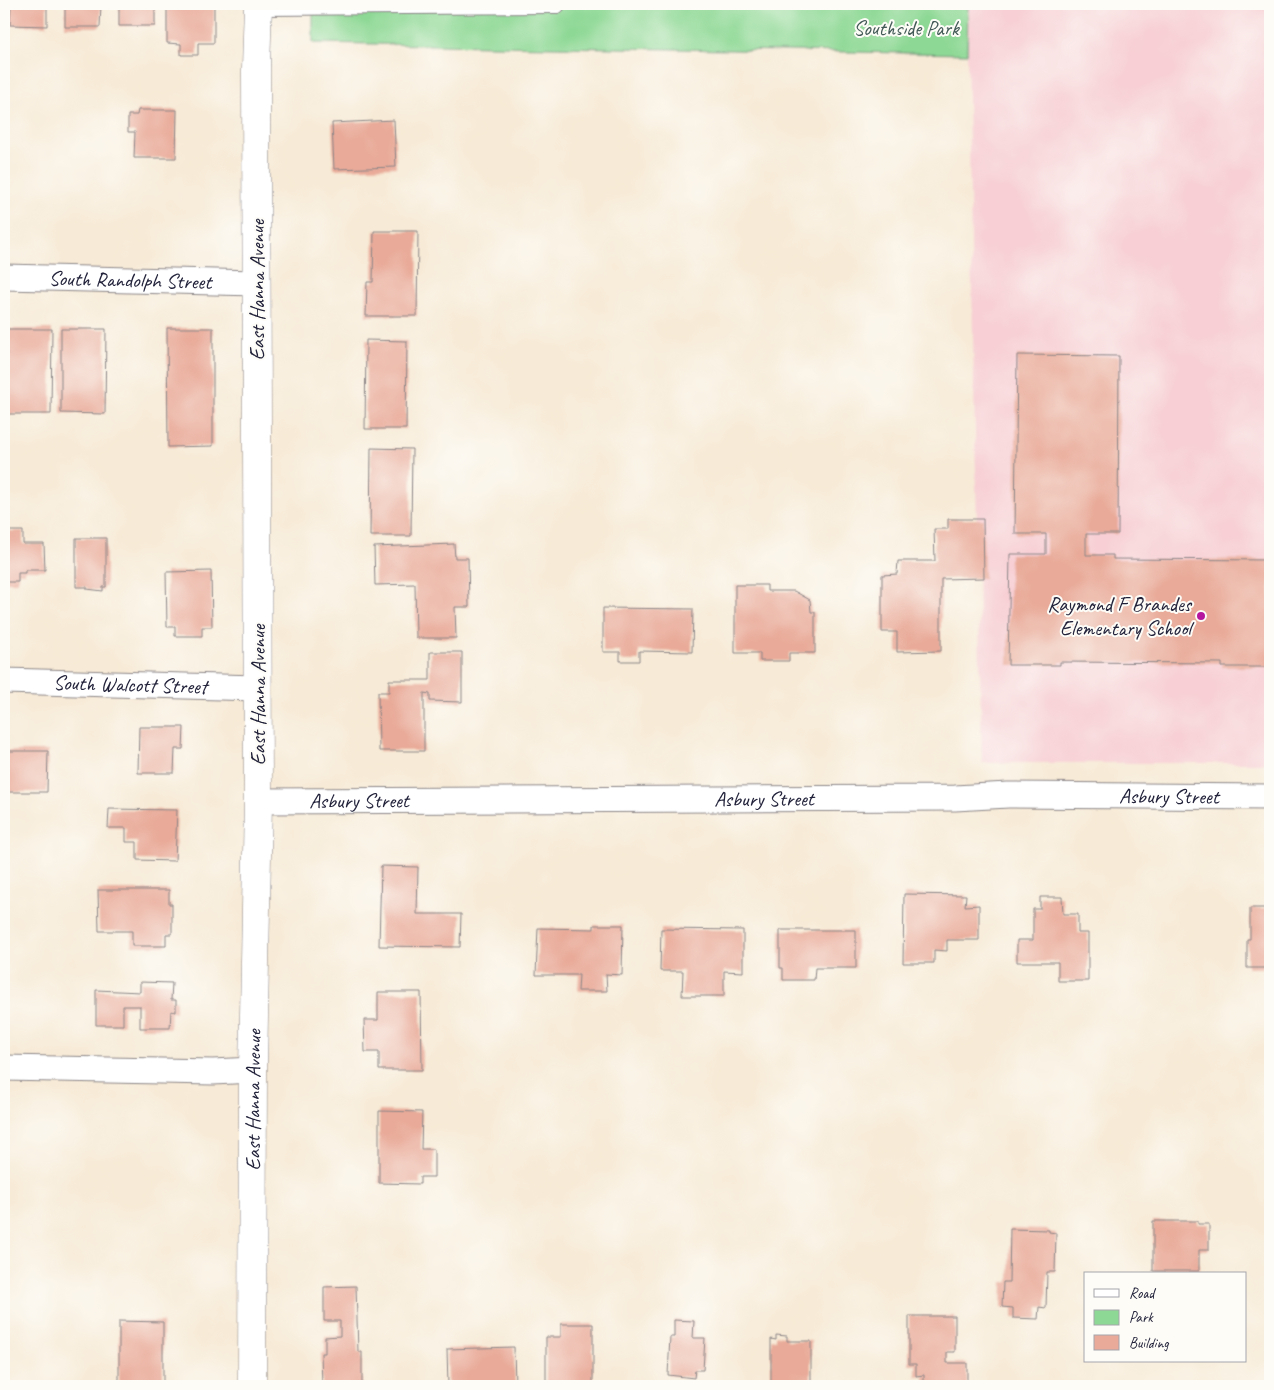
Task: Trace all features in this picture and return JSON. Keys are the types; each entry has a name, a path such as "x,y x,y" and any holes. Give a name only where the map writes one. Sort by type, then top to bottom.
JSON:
{"main road":[{"name":"East Hanna Avenue","path":"252,1386 253,1070 258,801 256,69 258,6"}],"street":[{"name":"South Randolph Street","path":"4,277 257,283"},
{"name":"South Walcott Street","path":"4,681 257,688"},
{"name":"Asbury Street","path":"258,801 955,798 1008,795 1270,797"},
{"path":"4,1068 209,1072 253,1070"}],"lane":[{"path":"258,6 558,7 558,4"}],"shaded area":[{"path":"968,4 1270,4 1270,763 982,763 967,54"}],"green space":[{"name":"Southside Park","path":"313,4 968,4 967,54 313,43"}],"building":[{"path":"11,4 47,4 47,26 10,25"},
{"path":"65,4 101,4 100,27 65,27"},
{"path":"119,4 155,4 155,26 119,26"},
{"path":"167,4 214,4 214,43 198,43 198,55 181,55 181,44 167,43"},
{"path":"138,110 177,110 176,158 134,158 135,132 128,132 128,115 137,115"},
{"path":"394,120 396,167 334,169 332,123"},
{"path":"374,231 418,231 417,316 366,316 367,282 373,282"},
{"path":"167,328 213,328 213,446 168,447"},
{"path":"7,329 52,329 51,414 6,414"},
{"path":"61,329 106,329 105,414 61,413"},
{"path":"366,340 407,341 406,429 365,429"},
{"path":"1017,355 1119,356 1118,534 1086,534 1086,555 1113,555 1113,559 1270,560 1270,667 1222,667 1222,663 1060,662 1060,665 1008,665 1010,554 1046,554 1046,534 1015,534"},
{"path":"371,448 412,449 411,536 370,536"},
{"path":"948,519 983,519 984,578 941,579 941,651 897,652 897,632 882,632 882,575 897,574 898,561 935,561 934,529 948,529"},
{"path":"4,531 23,531 23,544 44,544 45,570 25,570 25,573 18,573 18,582 4,582"},
{"path":"76,538 106,538 106,587 103,587 103,591 87,589 87,587 76,587"},
{"path":"454,544 455,558 468,558 469,607 455,607 456,638 416,638 415,584 375,585 374,547"},
{"path":"211,571 212,627 202,627 202,636 175,636 175,627 167,627 166,572"},
{"path":"735,585 767,585 767,591 794,591 810,600 811,612 815,612 815,653 789,653 789,661 760,661 760,653 735,653"},
{"path":"603,608 693,609 692,652 639,651 639,661 620,661 620,652 603,652"},
{"path":"430,652 462,652 462,702 430,701 430,694 424,693 424,751 379,751 378,692 389,692 389,680 430,680"},
{"path":"139,727 184,727 183,749 175,749 174,773 138,773"},
{"path":"4,751 48,751 47,792 4,792"},
{"path":"109,809 177,810 175,861 137,860 137,842 126,842 126,828 108,828"},
{"path":"381,866 418,867 417,914 461,914 460,947 379,946"},
{"path":"98,890 169,890 169,904 172,904 172,934 166,934 166,946 132,946 132,931 99,931"},
{"path":"904,894 966,895 965,906 979,905 979,940 947,940 947,951 934,950 934,963 903,963"},
{"path":"1040,897 1062,897 1063,914 1078,914 1078,933 1088,933 1088,981 1058,981 1058,962 1017,962 1017,940 1033,940 1033,909 1040,909"},
{"path":"1250,908 1270,908 1270,968 1247,968 1247,939 1250,939"},
{"path":"594,925 623,925 622,975 606,974 607,991 578,991 579,975 536,975 538,928 594,929"},
{"path":"661,929 743,930 743,972 724,971 724,996 682,996 683,971 660,971"},
{"path":"780,930 856,930 856,968 815,968 814,980 783,980 783,968 780,968"},
{"path":"140,982 172,983 171,1000 176,1000 176,1012 171,1011 170,1028 140,1028 140,1006 123,1006 123,1025 96,1025 96,990 140,992"},
{"path":"378,992 421,992 422,1070 379,1070 379,1052 365,1052 364,1020 378,1020"},
{"path":"379,1111 422,1112 421,1149 434,1149 434,1177 420,1177 420,1184 379,1183"},
{"path":"1153,1221 1198,1221 1198,1224 1209,1224 1209,1250 1199,1250 1199,1271 1153,1271"},
{"path":"1010,1229 1049,1230 1049,1232 1056,1233 1055,1272 1047,1272 1046,1308 1039,1307 1038,1319 1013,1318 1013,1308 1002,1307 1003,1282 1009,1282"},
{"path":"356,1286 358,1352 362,1352 362,1386 322,1386 321,1353 325,1353 325,1337 340,1336 340,1321 324,1321 324,1287"},
{"path":"909,1316 955,1316 955,1352 947,1352 947,1363 967,1363 967,1386 924,1386 924,1375 916,1376 916,1364 909,1364"},
{"path":"674,1320 694,1321 693,1338 705,1338 703,1370 695,1370 694,1378 668,1375 670,1337 674,1337"},
{"path":"119,1321 163,1322 163,1386 119,1386"},
{"path":"561,1324 593,1324 593,1385 546,1385 546,1337 561,1337"},
{"path":"776,1335 787,1336 787,1341 811,1341 811,1386 771,1386 771,1339 776,1340"},
{"path":"514,1347 515,1385 448,1386 447,1349"}],"place":[{"name":"Raymond F Brandes Elementary School","path":"1201,616"}]}
